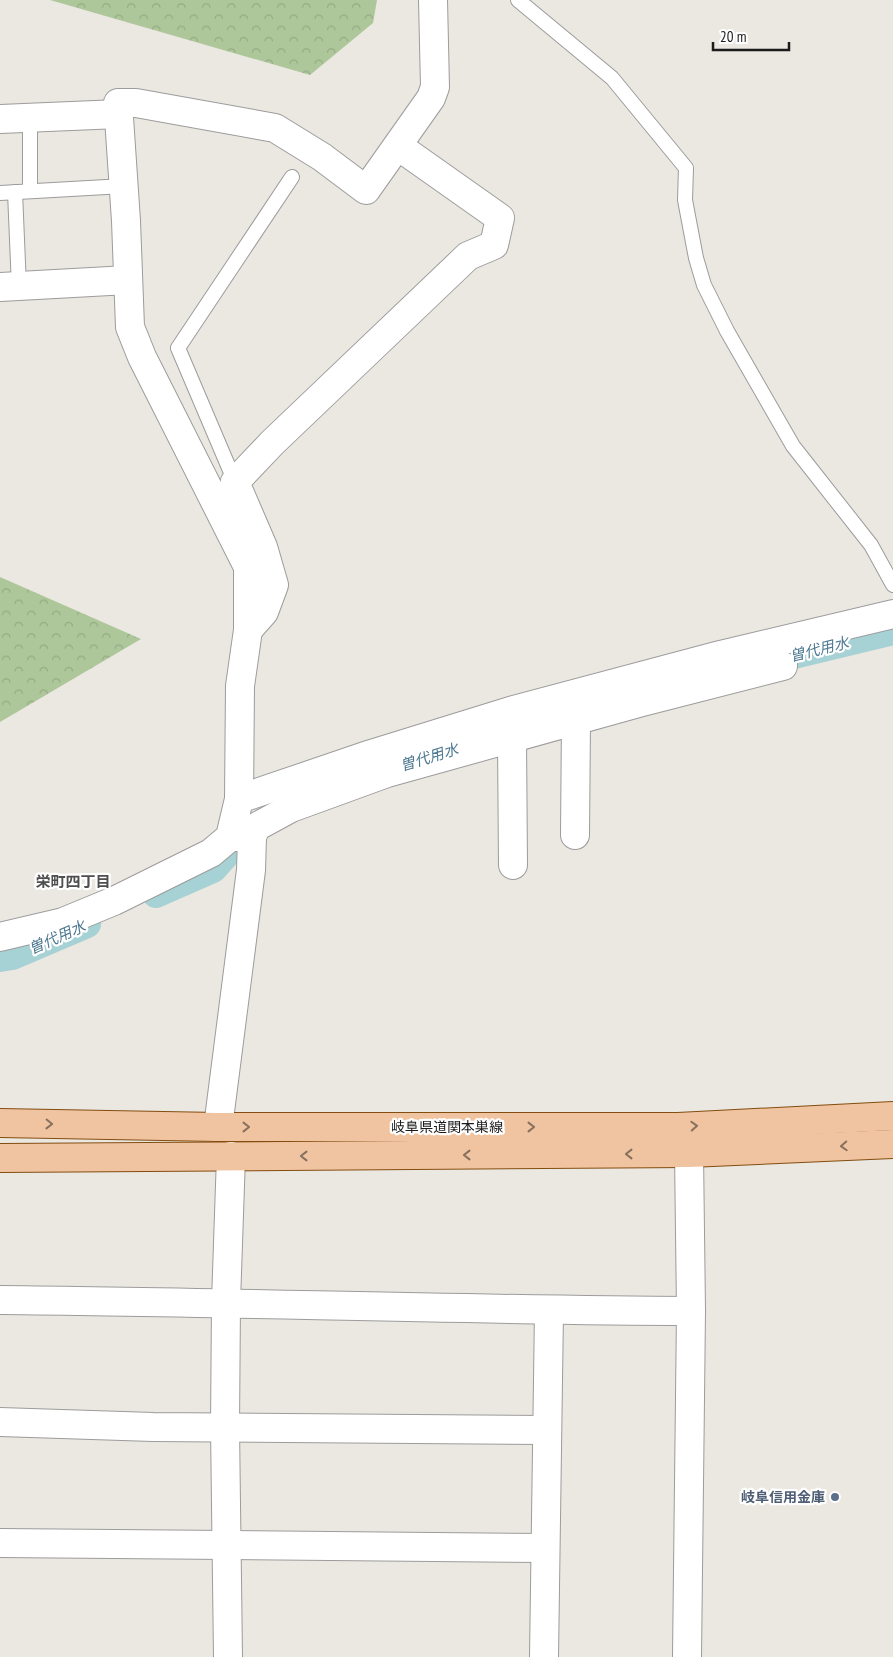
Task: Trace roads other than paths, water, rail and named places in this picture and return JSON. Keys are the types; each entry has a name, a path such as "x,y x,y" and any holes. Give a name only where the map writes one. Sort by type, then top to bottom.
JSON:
{"main road":[{"name":"岐阜県道関本巣線","path":"0,1123 218,1127 678,1127 893,1116"},
{"name":"岐阜県道関本巣線","path":"0,1158 689,1154 893,1144"}],"street":[{"path":"218,1127 251,870 241,837 239,799 240,686 248,630 248,567 142,357 130,327 124,186 118,104 136,103 275,128 322,158 366,190 431,98 435,87 433,0"},
{"path":"0,119 119,114"},
{"path":"248,630 264,612 274,585 263,547 235,482 272,443 468,256 494,245 500,218 398,146"},
{"path":"10,287 128,280"},
{"path":"239,799 371,754 510,711 720,655 893,614"},
{"path":"0,937 64,922 114,902 211,853 291,808 387,773 783,666"},
{"path":"575,835 576,721"},
{"path":"512,739 512,865"},
{"path":"687,1657 691,1311 689,1154"},
{"path":"228,1657 225,1427 226,1302 231,1156"},
{"path":"0,1300 226,1302 549,1311 691,1311"},
{"path":"544,1657 549,1311"},
{"path":"0,1422 153,1427 546,1430"},
{"path":"0,1543 545,1548"}],"lane":[{"path":"518,0 612,78 686,168 685,200 696,258 704,285 793,446 871,545 893,585"},
{"path":"30,118 30,191"},
{"path":"235,482 178,348 292,177"},
{"path":"0,193 124,186"},
{"path":"10,287 15,192"}],"waterway":[{"name":"曽代用水","path":"756,664 893,631"},
{"name":"曽代用水","path":"156,894 213,869 240,839"},
{"name":"曽代用水","path":"0,958 12,956 87,924"}],"place":[{"name":"岐阜信用金庫","path":"835,1497"}],"district":[{"name":"栄町四丁目","path":"73,881"}]}
